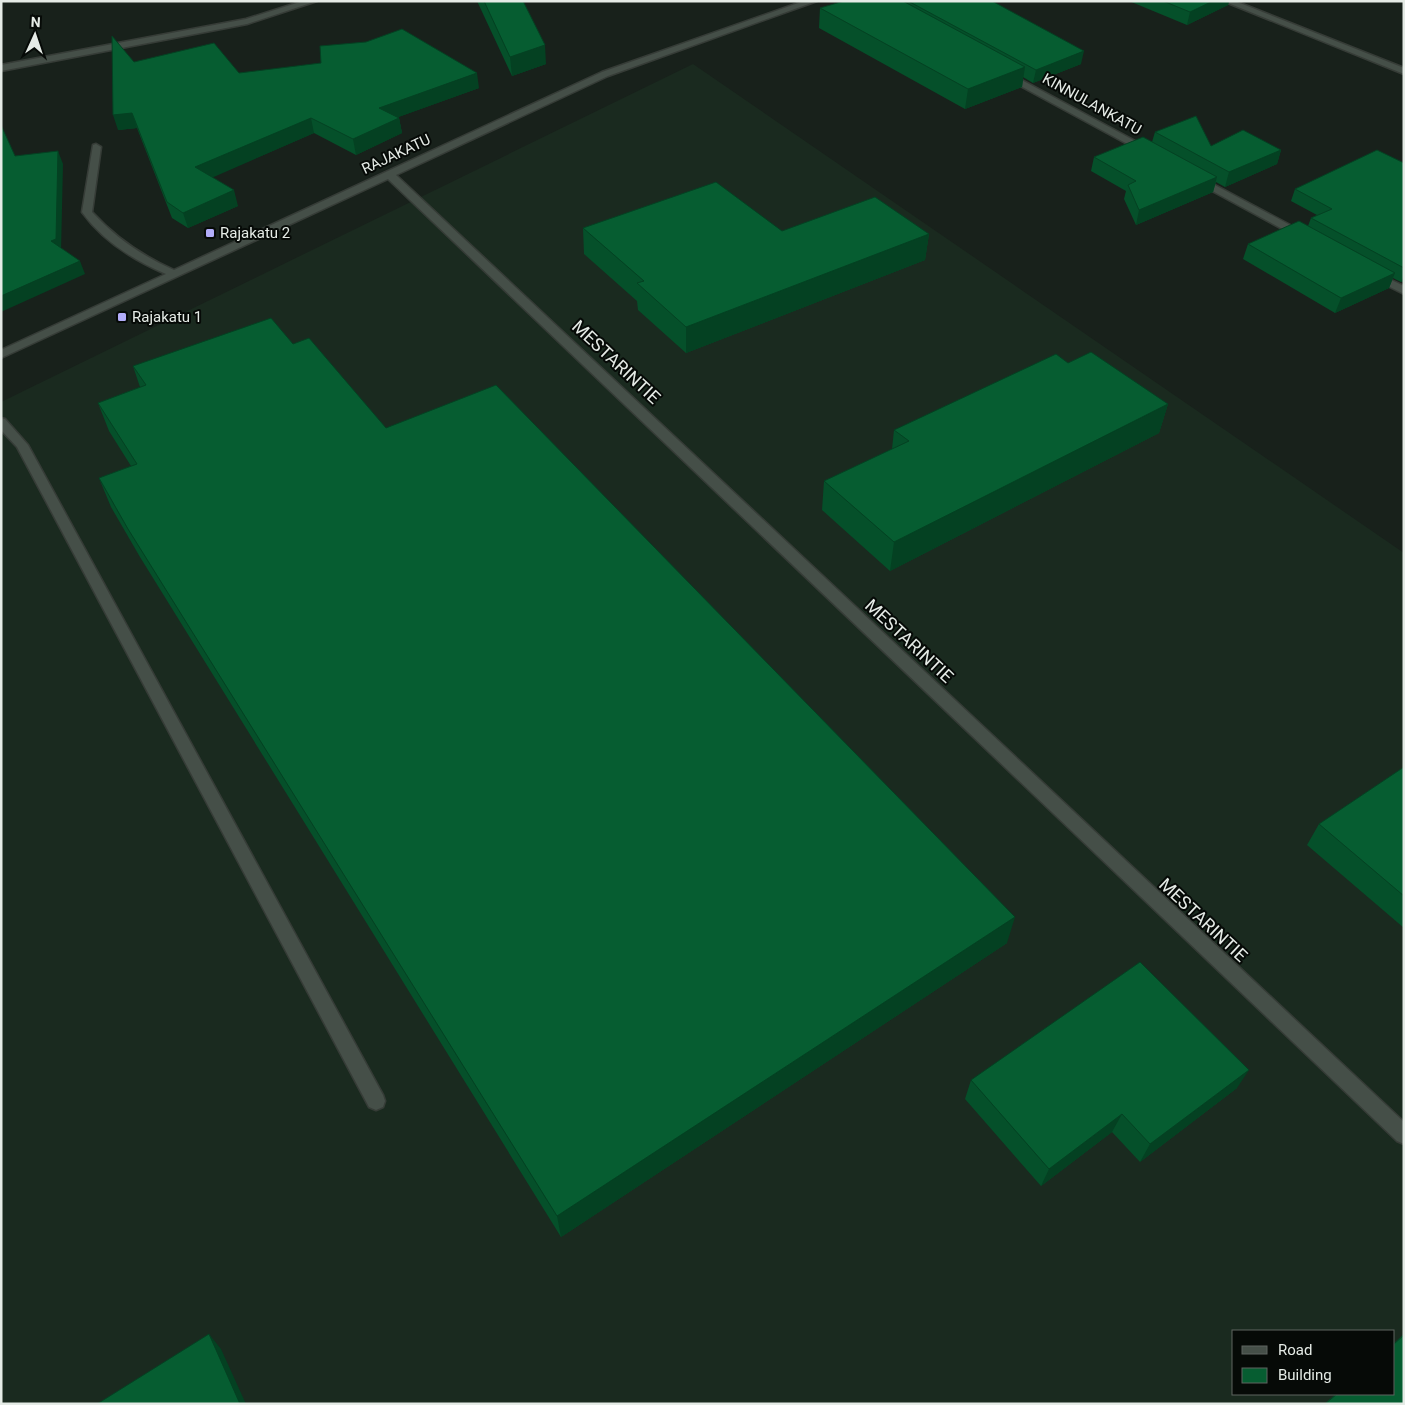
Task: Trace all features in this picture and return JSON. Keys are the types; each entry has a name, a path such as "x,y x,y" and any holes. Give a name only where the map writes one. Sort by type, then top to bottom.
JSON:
{"street":[{"path":"1,68 247,21 313,1"},
{"name":"RAJAKATU","path":"1,355 604,74 813,1"},
{"path":"1227,1 1404,72"},
{"name":"KINNULANKATU","path":"994,68 1160,158"},
{"path":"96,147 87,212 103,231 124,248 147,262 174,274"},
{"path":"1186,172 1317,243"},
{"name":"MESTARINTIE","path":"389,174 1404,1136"},
{"path":"1369,272 1404,291"},
{"path":"1,422 22,445 376,1101"}],"shaded area":[{"path":"693,64 1404,553 1404,1404 1,1404 1,402"}],"building":[{"path":"484,1 523,1 545,45 510,57"},
{"path":"844,1 903,1 1025,67 968,89 820,8"},
{"path":"908,1 992,1 1084,51 1036,70"},
{"path":"1163,1 1213,1 1190,12"},
{"path":"402,29 477,73 379,108 399,118 353,139 311,118 195,167 234,190 183,213 167,202 132,113 113,115 112,36 134,62 214,43 239,73 321,63 320,46 366,42"},
{"path":"1196,116 1211,146 1243,130 1281,150 1229,172 1155,132"},
{"path":"1,125 15,156 58,151 56,239 51,241 80,261 1,296"},
{"path":"1143,137 1217,177 1139,210 1128,185 1136,181 1094,157"},
{"path":"1377,150 1404,163 1404,268 1311,218 1332,209 1295,189"},
{"path":"716,182 782,231 875,197 929,234 686,327 637,283 644,281 583,228"},
{"path":"1299,221 1395,273 1341,298 1248,244"},
{"path":"271,318 293,344 309,338 386,428 496,385 1015,917 557,1216 128,529 99,478 137,464 98,403 146,385 133,366"},
{"path":"1091,352 1168,404 894,542 824,481 909,441 894,430 1056,354 1068,363"},
{"path":"1404,767 1404,896 1319,824"},
{"path":"1140,962 1249,1070 1150,1144 1122,1114 1049,1169 971,1080"},
{"path":"209,1334 240,1404 97,1404"},
{"path":"1404,1335 1404,1404 1325,1404 1336,1395 1395,1395 1395,1343"}],"place":[{"name":"Rajakatu 2","path":"210,233"},
{"name":"Rajakatu 1","path":"122,317"}]}
